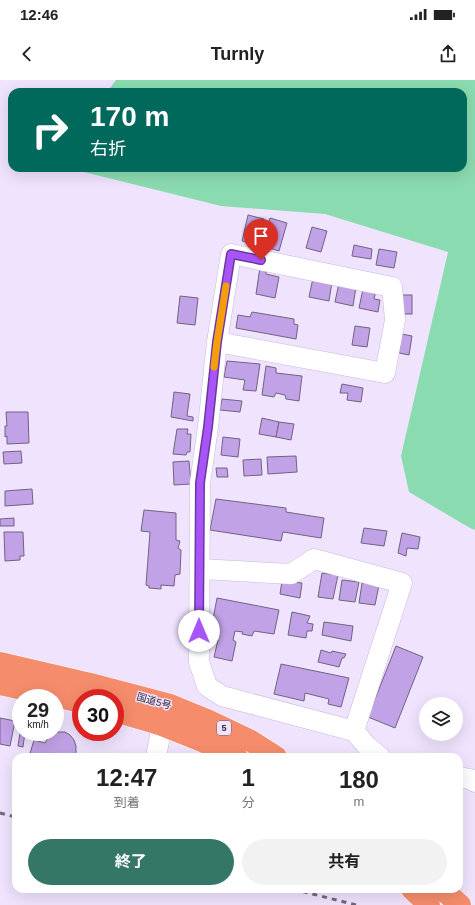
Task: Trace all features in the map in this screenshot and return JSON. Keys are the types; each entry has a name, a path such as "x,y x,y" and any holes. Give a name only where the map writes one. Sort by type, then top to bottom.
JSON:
{"highway":[{"name":"国道5号","path":"0,663 90,684 166,715 202,740 229,753"},
{"path":"0,684 72,700"},
{"name":"国道5号","path":"124,712 166,715 209,721 269,753"}],"street":[{"path":"217,342 385,373 395,320 392,287 231,254 217,342 208,427 200,483 199,662 207,686 222,696 354,731 376,753"},
{"path":"200,569 291,574 314,559 402,583 354,731"},
{"path":"157,753 166,715"},
{"path":"463,778 475,782"}],"green space":[{"path":"116,80 475,80 475,530 409,492 401,456 448,252 325,214 221,206 84,172 467,172 467,88 110,88"}],"building":[{"path":"248,215 264,219 257,245 242,241"},
{"path":"270,218 287,223 279,251 262,246"},
{"path":"312,227 327,231 321,252 306,248"},
{"path":"354,245 372,249 371,259 352,256"},
{"path":"379,249 397,252 394,268 376,265"},
{"path":"260,267 266,268 266,274 279,277 275,298 256,294"},
{"path":"313,278 332,282 329,301 309,297"},
{"path":"339,283 356,287 353,306 335,302"},
{"path":"363,289 376,291 374,299 380,300 378,312 359,308"},
{"path":"402,295 412,295 412,314 402,314"},
{"path":"180,296 198,298 195,325 177,323"},
{"path":"252,312 294,319 294,324 298,325 296,339 236,328 238,315 250,317"},
{"path":"355,326 370,328 367,347 352,345"},
{"path":"402,334 412,336 409,355 399,353"},
{"path":"227,361 260,364 256,391 243,390 245,380 224,377"},
{"path":"266,366 276,368 276,373 302,376 299,401 286,399 285,395 276,393 274,397 262,395"},
{"path":"342,384 363,388 361,402 347,400 348,393 340,393"},
{"path":"174,392 190,394 187,416 193,417 193,421 171,417"},
{"path":"222,399 242,401 240,412 220,410"},
{"path":"6,412 28,412 29,443 7,444 7,436 5,437 5,426 7,426"},
{"path":"262,418 279,422 276,437 259,434"},
{"path":"279,422 294,424 291,440 276,437"},
{"path":"177,429 188,429 187,434 191,434 190,452 187,452 186,455 173,454"},
{"path":"223,437 240,439 238,457 221,455"},
{"path":"21,451 22,463 4,464 3,452"},
{"path":"296,456 297,472 268,474 267,457"},
{"path":"261,459 262,475 244,476 243,460"},
{"path":"189,461 191,484 174,485 173,462"},
{"path":"216,468 227,468 228,477 217,477"},
{"path":"32,489 33,504 5,506 5,491"},
{"path":"216,499 286,508 286,512 324,518 321,538 283,532 281,541 210,530"},
{"path":"144,510 176,513 176,540 180,541 178,548 181,550 180,574 175,575 174,586 161,585 161,589 149,588 149,586 146,585 150,532 141,531"},
{"path":"14,518 14,526 0,526 0,519"},
{"path":"364,528 387,531 384,546 361,543"},
{"path":"4,532 23,532 24,556 20,556 20,560 5,561"},
{"path":"402,533 420,537 418,549 407,548 406,556 398,553"},
{"path":"322,573 338,575 333,599 318,597"},
{"path":"342,580 359,582 355,602 339,600"},
{"path":"282,581 302,583 300,598 280,594"},
{"path":"362,583 379,585 375,605 359,603"},
{"path":"217,598 279,610 274,634 254,631 252,636 242,634 243,632 235,631 233,640 236,642 232,661 214,657 218,640 213,639 215,626 212,625"},
{"path":"292,612 310,616 307,623 313,624 312,631 307,631 306,638 288,635"},
{"path":"324,622 353,626 351,641 322,635"},
{"path":"396,646 423,657 395,728 368,717"},
{"path":"321,650 331,653 332,651 346,654 344,658 342,658 339,667 318,662"},
{"path":"281,664 349,678 341,707 328,704 329,699 305,693 304,701 274,694"},
{"path":"0,718 12,720 12,736 10,746 0,744"},
{"path":"65,732 72,738 72,741 74,741 76,753 30,753 34,741 45,743 46,741 64,741"},
{"path":"19,741 24,741 23,747 18,746"}],"railway":[{"path":"0,813 12,816"},
{"path":"309,893 356,905"}],"slow traffic":[{"path":"214,367 226,286"}],"route":[{"path":"199,631 200,483 208,427 217,342 231,254 261,260"}]}
